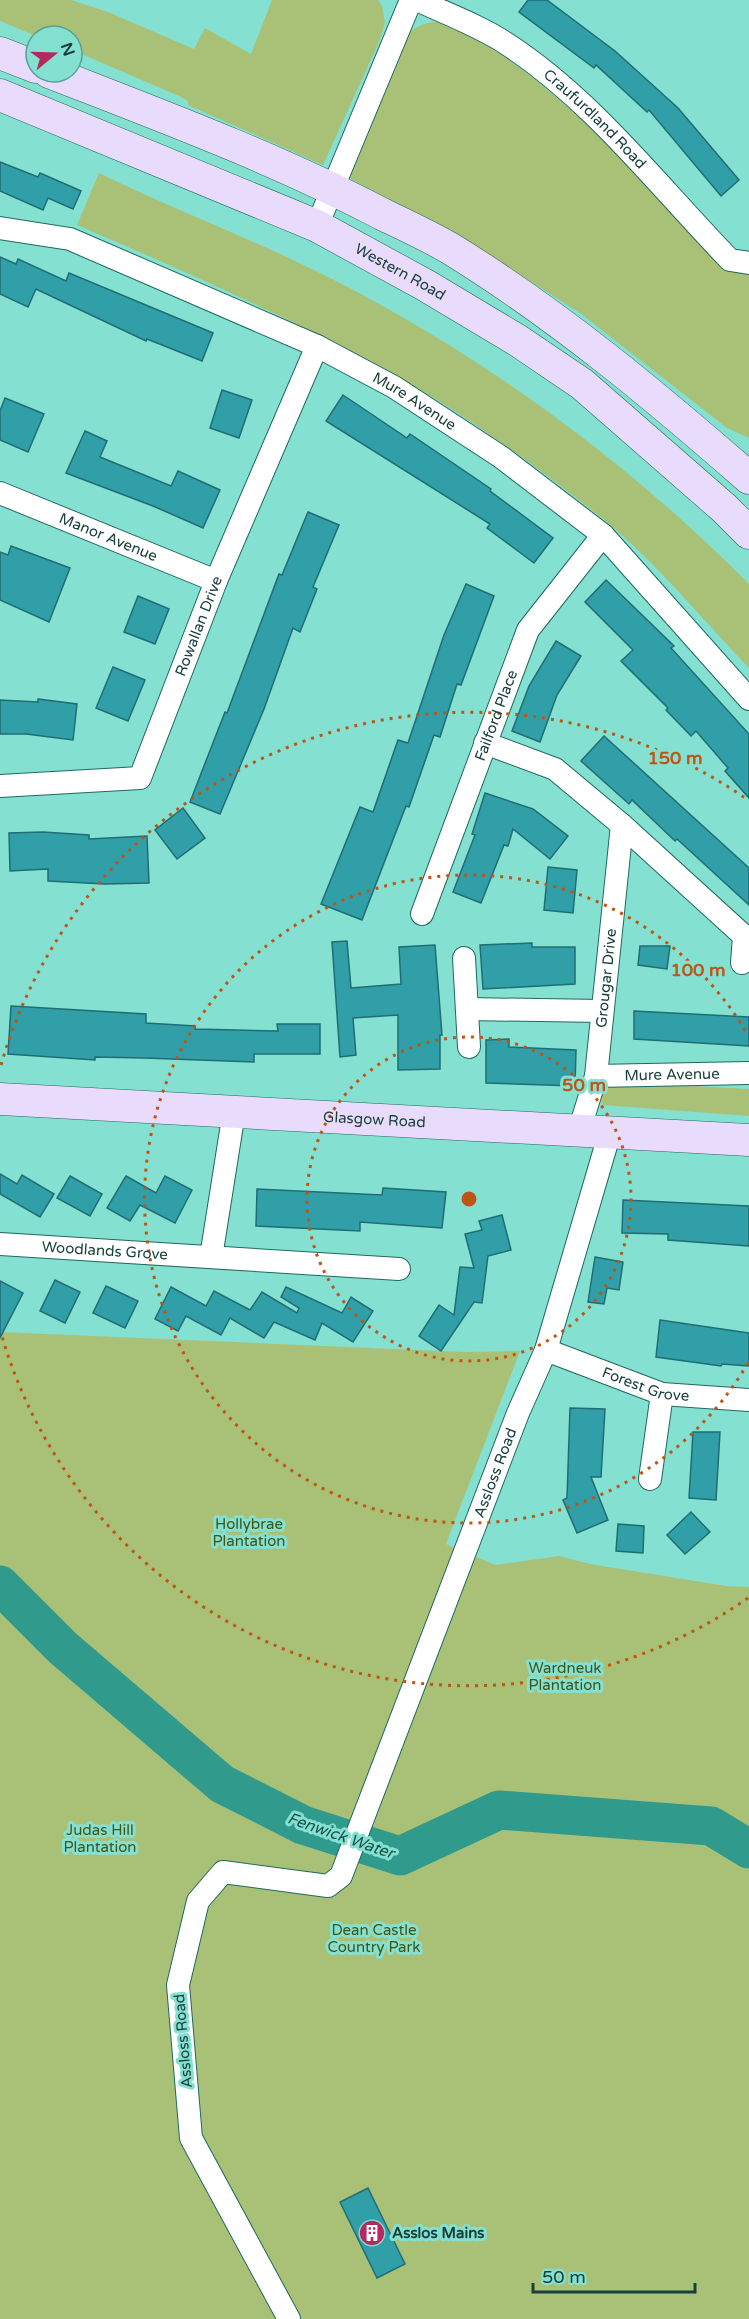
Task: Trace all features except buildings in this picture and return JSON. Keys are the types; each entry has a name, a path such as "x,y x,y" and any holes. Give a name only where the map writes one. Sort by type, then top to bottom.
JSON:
{"main road":[{"path":"0,53 24,62"},
{"path":"80,84 251,151 332,188 449,248 546,311 662,402 749,480"},
{"name":"Western Road","path":"0,95 317,226 517,340 573,378 724,508 749,533"},
{"name":"Glasgow Road","path":"0,1099 749,1140"}],"street":[{"path":"317,226 411,0"},
{"name":"Craufurdland Road","path":"417,0 506,43 542,69 612,132 730,260 749,263"},
{"name":"Mure Avenue","path":"0,228 70,239 317,346 393,387 501,457 603,535 749,699"},
{"name":"Rowallan Drive","path":"0,786 140,778 216,581 317,346"},
{"path":"724,508 749,480"},
{"name":"Manor Avenue","path":"0,492 216,581"},
{"name":"Failford Place","path":"422,914 528,630 603,535"},
{"path":"485,743 555,769 622,825 744,936 742,963"},
{"name":"Grougar Drive","path":"594,1132 596,1076 622,825"},
{"path":"464,958 469,1047"},
{"path":"467,1009 602,1011"},
{"name":"Mure Avenue","path":"596,1076 749,1073"},
{"path":"211,1257 234,1112"},
{"name":"Assloss Road","path":"289,2319 191,2138 178,1985 198,1901 223,1872 328,1886 341,1876 514,1424 546,1350 594,1132"},
{"name":"Woodlands Grove","path":"0,1244 399,1269"},
{"name":"Forest Grove","path":"546,1350 662,1394 749,1400"},
{"path":"650,1479 662,1394"}],"green space":[{"path":"0,0 71,0 108,12 194,49 205,28 251,54 272,0 378,0 382,6 385,22 379,42 323,165 188,105 188,101 179,96 84,55 84,24 24,24 24,31 0,21"},
{"path":"443,21 500,53 551,92 645,182 691,236 716,257 749,274 749,438 727,428 580,313 484,252 346,176 405,36 422,25"},
{"path":"99,173 279,253 338,282 449,345 555,417 656,497 749,584 749,668 660,572 623,536 551,479 470,421 386,370 272,312 77,225"},
{"path":"615,1082 749,1089 749,1116 603,1105 601,1098 603,1088"},
{"name":"Dean Castle Country Park","path":"0,1332 464,1352 520,1351 446,1544 495,1565 559,1556 590,1564 726,1586 749,1587 749,2319 0,2319"}],"waterway":[{"name":"Fenwick Water","path":"0,1585 63,1648 222,1784 303,1825 400,1856 499,1810 711,1826 749,1849"}],"place":[{"name":"Asslos Mains","path":"372,2233"}],"park label":[{"name":"Hollybrae Plantation","path":"249,1532"},
{"name":"Wardneuk Plantation","path":"565,1676"},
{"name":"Judas Hill Plantation","path":"100,1838"}]}
